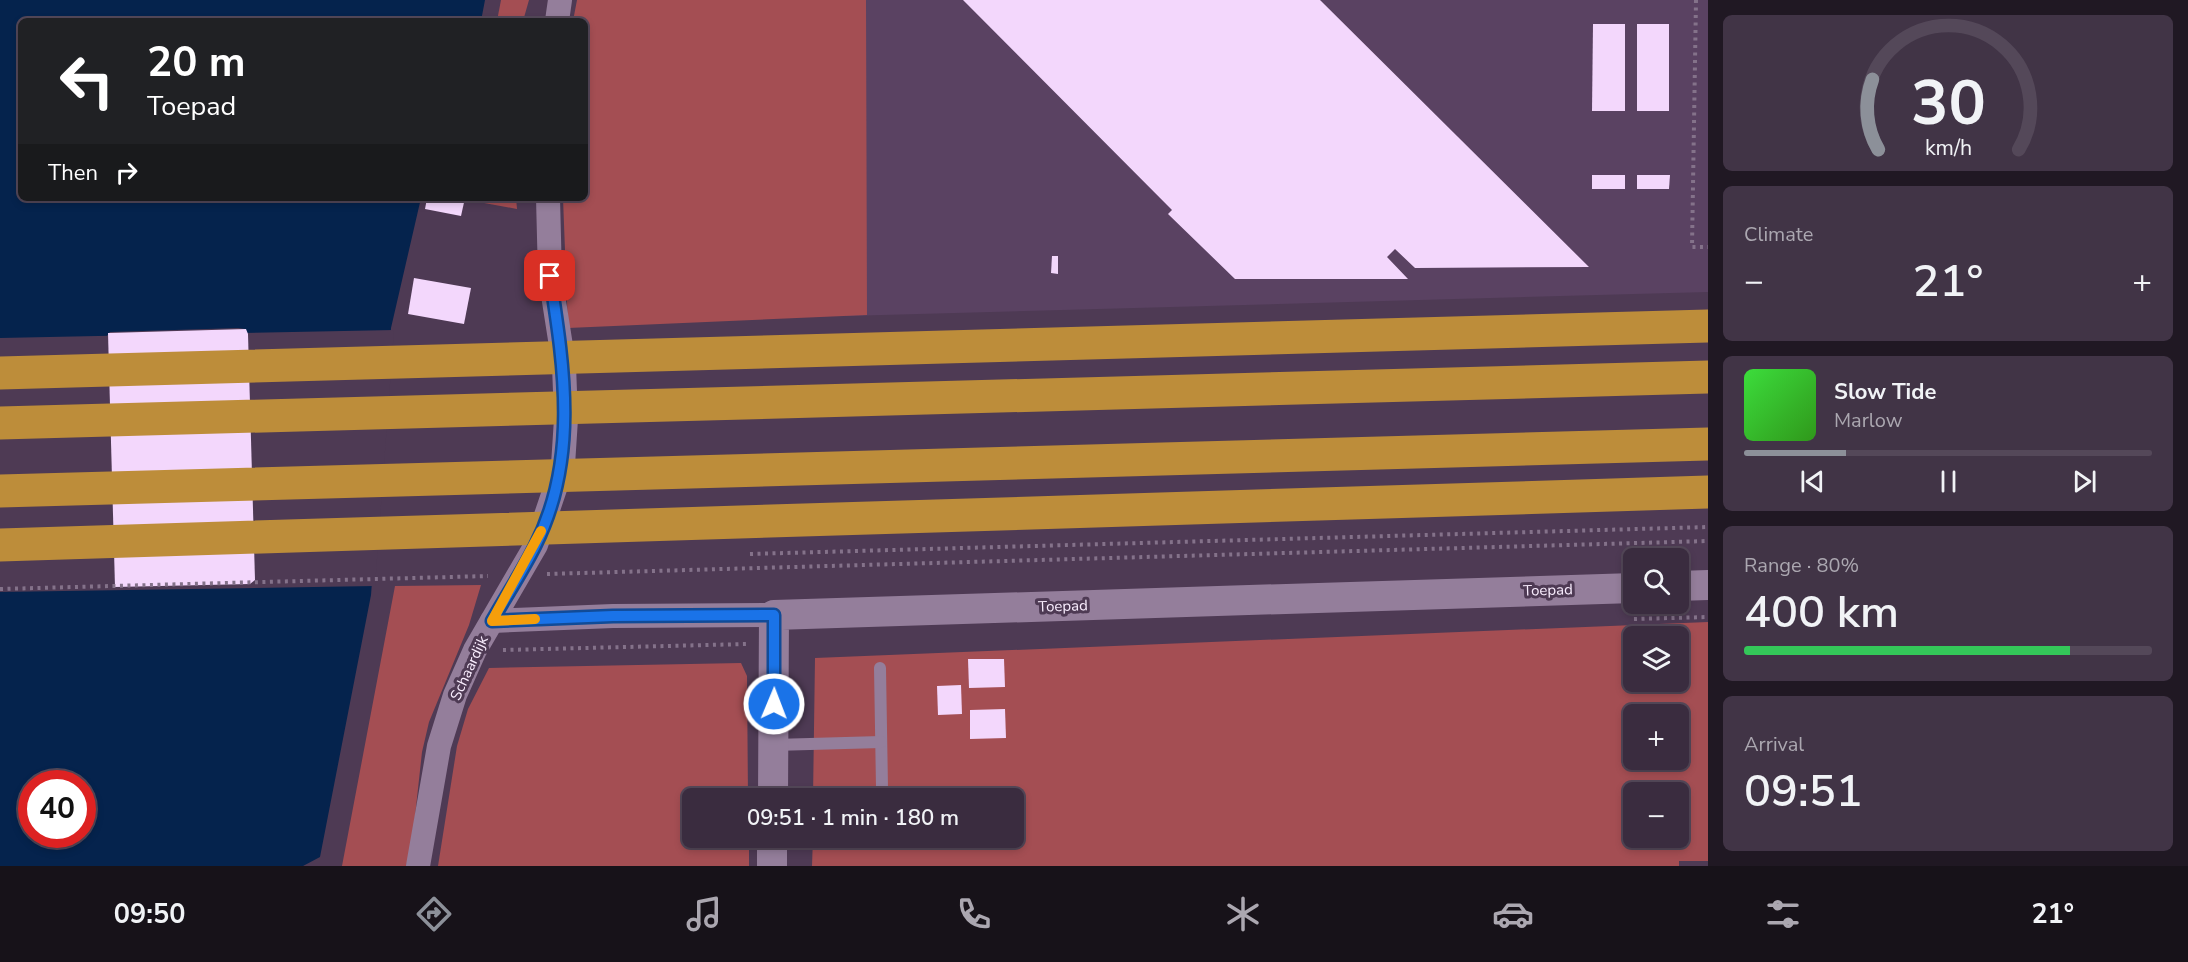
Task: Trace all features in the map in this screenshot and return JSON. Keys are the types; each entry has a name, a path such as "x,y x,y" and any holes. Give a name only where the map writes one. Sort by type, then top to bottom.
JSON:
{"highway":[{"path":"0,373 1708,326"},
{"path":"0,423 1708,377"},
{"path":"0,491 1708,444"},
{"path":"0,545 1708,492"}],"street":[{"path":"557,18 560,0"},
{"name":"Schaardijk","path":"418,866 445,725 466,669 536,545 563,465 566,419 564,365 550,276 548,201"},
{"path":"1689,586 1708,585"},
{"name":"Toepad","path":"492,621 613,616 774,615 1623,588"},
{"path":"773,788 774,615"},
{"path":"772,848 772,866"}],"lane":[{"path":"880,668 882,788"},
{"path":"774,745 881,742"}],"path":[{"path":"1696,0 1692,247 1708,247"},
{"path":"749,554 1708,527"},
{"path":"545,574 1708,541"},
{"path":"0,589 497,575"}],"shaded area":[{"path":"501,0 529,0 524,18 498,18"},
{"path":"577,0 866,0 867,315 568,328 563,201 588,201 588,18 574,18"},
{"path":"822,0 1708,0 1708,292 846,316"},
{"path":"473,201 516,201 517,209"},
{"path":"481,585 469,625 429,722 422,752 412,844 406,866 342,866 395,586"},
{"path":"1708,622 1708,861 1679,861 1679,866 812,866 813,848 1024,848 1024,788 813,788 815,658"},
{"path":"741,663 747,676 748,788 682,788 682,848 749,848 749,866 438,866 457,746 468,709 489,668"}],"water":[{"path":"0,0 485,0 482,18 18,18 18,201 420,201 391,328 371,595 320,857 303,866 0,866","holes":["238,328 245,329 248,334 107,336 110,332"]}],"pier":[{"path":"394,330 375,586 0,592 0,338"}],"building":[{"path":"963,0 1320,0 1589,267 1415,268 1395,249 1387,257 1408,279 1235,279 1168,214 1172,210"},
{"path":"1593,24 1625,24 1625,111 1592,111"},
{"path":"1637,24 1669,24 1669,111 1637,111"},
{"path":"1592,175 1625,175 1625,189 1592,189"},
{"path":"1637,175 1670,175 1669,189 1637,189"},
{"path":"426,201 464,201 461,216 425,209"},
{"path":"1052,256 1058,256 1058,274 1051,273"},
{"path":"414,278 471,288 464,324 408,314"},
{"path":"246,329 248,334 255,580 250,584 115,587 108,333"},
{"path":"968,659 1004,659 1005,687 969,688"},
{"path":"961,685 962,714 938,715 937,686"},
{"path":"1005,709 1006,738 970,739 970,710"}],"slow traffic":[{"path":"535,619 492,621 536,545 541,531"}],"route":[{"path":"550,276 564,365 566,419 563,465 536,545 492,621 613,616 774,615 774,704"}]}
